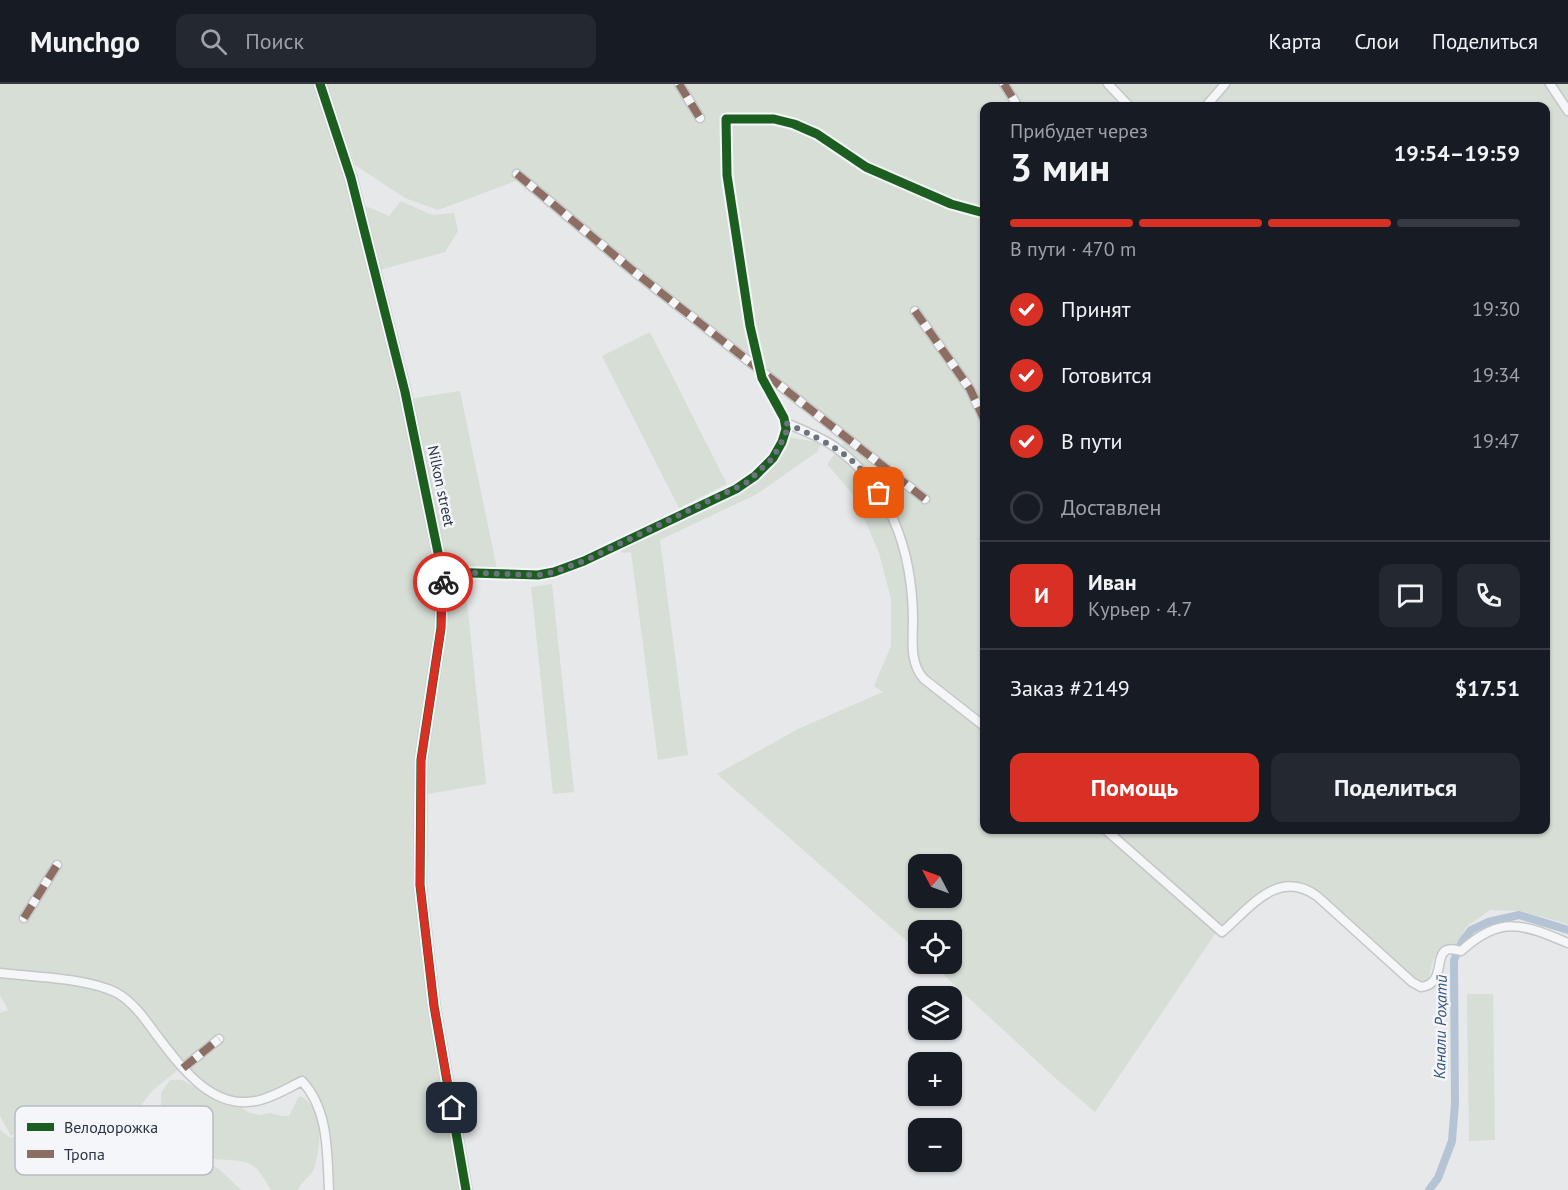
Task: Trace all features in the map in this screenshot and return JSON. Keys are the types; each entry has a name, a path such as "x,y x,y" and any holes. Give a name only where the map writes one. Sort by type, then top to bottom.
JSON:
{"street":[{"name":"Nilkon street","path":"320,84 351,178 405,392 442,572 441,628 421,760 420,885 434,1006 466,1190"},
{"path":"679,84 700,118"},
{"path":"1004,84 1015,102"},
{"path":"1108,84 1125,102"},
{"path":"1209,102 1225,84"},
{"path":"1550,84 1568,111"},
{"path":"442,572 538,575 554,572 584,561 746,483 773,458 786,434 786,423 767,388 761,370 746,297 728,175 726,119 774,119 794,124 817,134 866,166 951,204 980,212"},
{"path":"517,174 632,270 925,499"},
{"path":"915,311 969,389 980,411"},
{"path":"786,423 835,447 859,466 870,479 898,528 904,547 913,605 914,658 917,671 980,723"},
{"path":"1111,834 1222,932 1267,892 1278,887 1294,885 1317,896 1416,985 1424,986 1434,981 1444,951 1455,949 1461,951 1481,934 1503,927 1516,926 1536,930 1568,943"},
{"path":"24,918 57,865"},
{"path":"0,973 83,983 117,993 144,1018 183,1068 208,1091 235,1101 260,1101 302,1081 314,1096 322,1119 326,1140 329,1190"},
{"path":"183,1068 219,1040"}],"shaded area":[{"path":"0,84 317,84 370,270 442,584 419,595 437,613 418,759 414,880 435,1036 461,1190 327,1190 329,1138 325,1111 311,1087 302,1081 260,1101 234,1099 214,1092 183,1066 153,1090 140,1106 15,1106 15,1134 11,1136 0,1116 0,1013 8,1010 0,995"},
{"path":"326,84 1568,84 1568,924 1520,911 1490,910 1466,927 1455,950 1442,949 1438,952 1432,964 1428,982 1421,986 1309,890 1288,882 1264,891 1234,920 1219,928 1095,1112 962,992 962,986 956,986 943,974 962,974 962,920 908,920 908,942 717,774 798,729 883,692 874,686 891,646 891,599 879,553 855,497 827,464 844,442 523,178 438,210 405,198 355,165"},
{"path":"401,201 432,215 454,213 458,231 445,252 376,271 360,208 368,207 389,216"},
{"path":"650,332 727,484 679,508 602,356"},
{"path":"460,391 498,574 464,574 486,784 422,795 426,736 437,681 442,558 440,535 409,399"},
{"path":"783,436 821,443 817,452 757,494 660,540 688,755 658,760 631,552 622,553 619,546 746,486 772,457"},
{"path":"552,584 574,792 553,794 531,587"},
{"path":"1467,994 1493,994 1495,1140 1469,1141"},
{"path":"170,1080 182,1080 250,1113 260,1115 270,1113 282,1116 289,1116 301,1096 313,1108 318,1123 318,1149 313,1171 298,1190 271,1190 255,1167 243,1162 213,1158 213,1106 161,1106 161,1093"},
{"path":"0,1130 11,1138 15,1136 15,1175 213,1175 213,1166 241,1190 0,1190"}],"waterway":[{"name":"Канали Роҳатӣ","path":"1429,1190 1438,1178 1452,1141 1455,1103 1454,960 1462,942 1471,930 1488,922 1519,915 1568,930"}],"marked path":[{"path":"679,84 700,118"},
{"path":"1004,84 1015,102"},
{"path":"517,174 632,270 925,499"},
{"path":"915,311 970,389 980,410"},
{"path":"24,918 57,865"},
{"path":"183,1068 219,1039"}],"cycle path":[{"path":"320,84 351,178 405,392 442,572 441,628 421,760 420,885 434,1006 466,1190"},
{"path":"442,572 538,575 554,572 584,561 736,489 755,476 773,458 786,429 784,418 762,378 750,326 727,175 726,119 774,119 794,124 817,134 866,167 951,204 980,212"}],"way so far":[{"path":"443,582 442,572 548,574 619,545 746,483 773,458 786,434 786,423 835,447 865,472 879,493"}],"route":[{"path":"443,582 441,628 421,760 420,885 434,1006 452,1108"}]}
